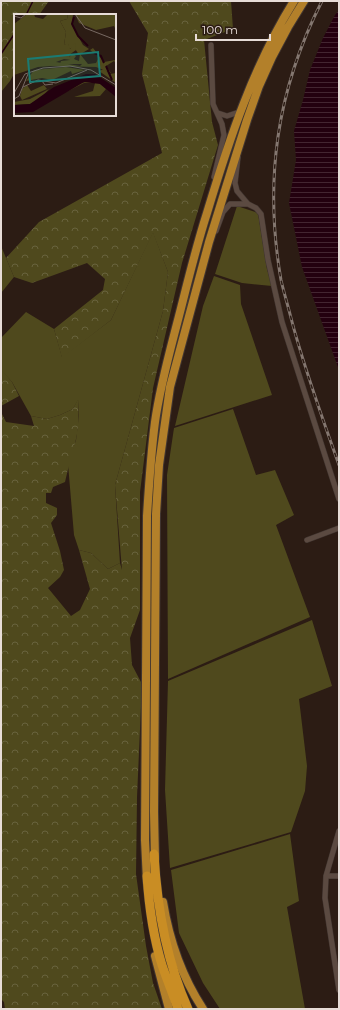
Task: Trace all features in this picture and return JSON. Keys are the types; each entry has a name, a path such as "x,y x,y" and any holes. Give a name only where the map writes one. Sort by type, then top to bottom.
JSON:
{"highway":[{"path":"169,1009 149,931 146,876 147,524 150,463 155,421 162,383 199,240 239,112 280,23 294,1"},
{"path":"188,1009 174,974 163,931 156,885 154,854 156,514 159,464 170,387 209,242 247,120 269,64 288,26 304,1"},
{"path":"154,854 165,914 178,958 189,985 203,1009"},
{"path":"146,876 157,947 178,1009"}],"street":[{"path":"211,45 213,104 224,130 212,184 212,196"},
{"path":"218,114 227,116 239,112"},
{"path":"240,146 235,183 237,191 248,204"},
{"path":"209,242 226,207 233,203 248,204 256,208 261,214 268,260 282,322 339,500"},
{"path":"307,540 339,528"},
{"path":"339,831 337,844 326,876 325,898 339,990"},
{"path":"326,876 339,876"}],"green space":[{"path":"1,1 49,1 40,14 14,14 14,74 1,92"},
{"path":"129,1 231,1 233,29 204,40 212,122 218,145 182,263 153,388 140,492 140,610 130,638 132,665 142,684 137,797 136,874 146,946 153,983 162,1009 5,1009 4,1002 1,999 1,412 6,422 34,426 31,416 47,419 60,415 73,409 78,399 77,434 65,482 53,487 51,493 46,493 46,503 57,508 57,515 51,523 60,551 64,570 60,577 48,588 71,616 80,610 90,589 79,550 91,553 108,569 120,563 122,570 115,485 163,311 168,272 153,233 111,320 62,358 54,329 103,290 105,279 87,263 32,283 14,277 6,258 39,222 162,153 142,74 148,33"},
{"path":"237,206 258,213 267,269 272,286 242,283 215,274"},
{"path":"153,232 168,272 163,311 115,485 120,563 108,569 91,553 79,550 74,535 68,464 76,440 79,415 78,400 73,409 60,415 47,419 31,416 12,382 1,370 1,338 26,312 54,329 62,357 111,320"},
{"path":"1,246 14,277 1,293"},
{"path":"214,276 240,285 241,304 272,395 175,426 203,306"},
{"path":"1,369 12,382 19,396 1,406"},
{"path":"233,409 256,475 275,470 294,515 276,525 310,617 168,679 167,475 174,428"},
{"path":"312,620 332,686 299,699 307,766 305,791 291,832 170,868 165,790 168,681"},
{"path":"290,834 299,901 287,907 305,1009 220,1009 203,983 179,933 171,870"}],"shaded area":[{"path":"339,10 339,370 302,267 289,203 296,160 294,131 310,70 323,38"}],"waterway":[{"path":"26,14 33,1"},
{"path":"1,54 14,34"}],"railway":[{"path":"322,1 306,35 284,103 274,172 274,208 276,244 282,285 307,374 339,465"}]}
